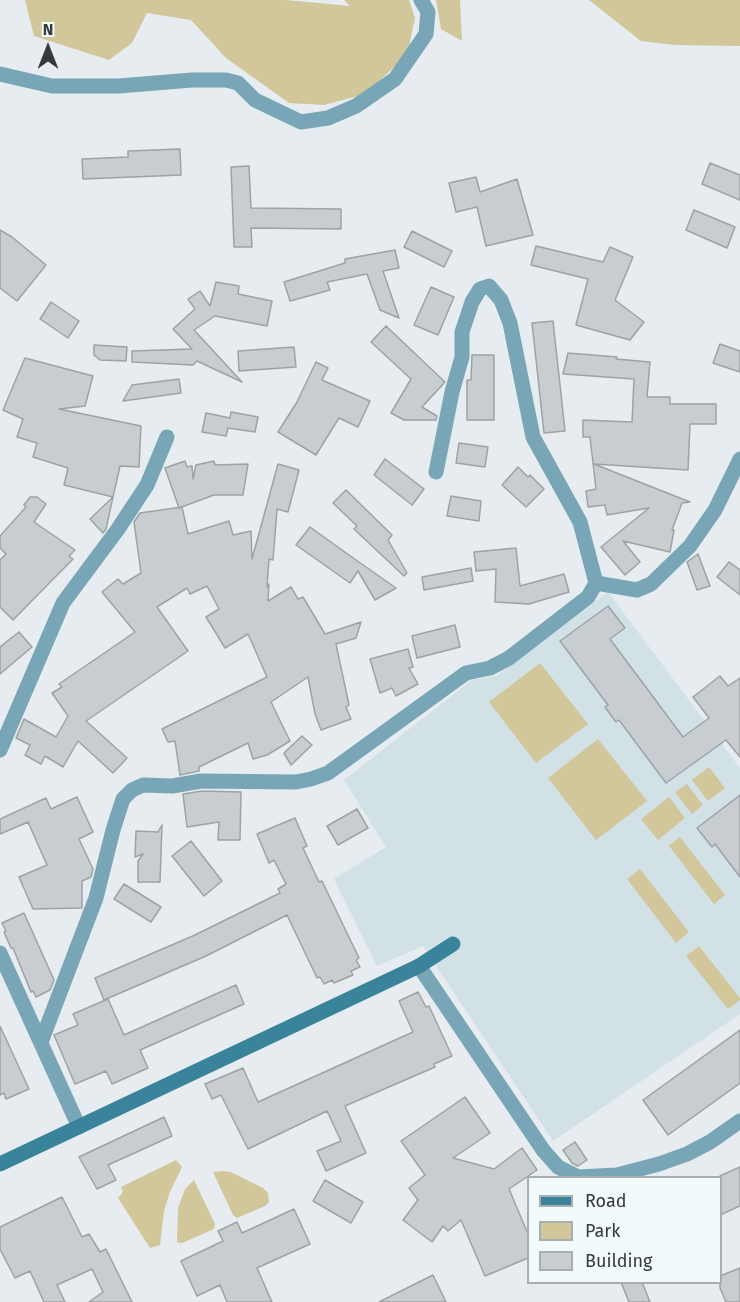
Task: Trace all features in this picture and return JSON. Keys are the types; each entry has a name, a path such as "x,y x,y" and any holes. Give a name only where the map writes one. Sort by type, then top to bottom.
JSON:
{"main road":[{"path":"0,1164 419,966 453,944"}],"street":[{"path":"0,74 52,86 119,86 192,80 226,80 238,83 255,100 301,122 328,118 357,106 395,79 426,34 428,12 421,0"},
{"path":"41,1042 96,898 123,799 132,790 143,786 172,786 201,781 296,782 328,773 466,673 490,668 509,658 588,597 596,584 580,522 533,437 510,323 501,300 489,286 480,288 472,302 462,332 462,357 452,392 436,472"},
{"path":"0,750 63,603 118,529 147,485 167,436"},
{"path":"596,584 637,590 651,584 690,546 715,510 740,459"},
{"path":"0,953 80,1126"},
{"path":"419,966 543,1150 558,1167 576,1176"},
{"path":"598,1176 617,1175 659,1164 695,1150 740,1121"}],"shaded area":[{"path":"608,592 740,768 740,1014 553,1141 423,946 377,966 334,879 386,847 344,780 472,680 496,676"}],"green space":[{"path":"25,0 286,0 350,6 344,0 409,0 415,18 407,55 379,81 358,96 324,105 289,103 226,58 191,20 147,13 132,43 109,60 34,36"},
{"path":"436,0 460,0 462,41 441,29"},
{"path":"589,0 740,0 740,46 675,45 641,41"},
{"path":"540,663 588,724 536,763 489,702"},
{"path":"598,739 647,801 596,840 548,778"},
{"path":"709,767 725,788 708,801 692,780"},
{"path":"687,784 703,805 692,814 675,792"},
{"path":"669,797 685,818 658,840 641,819"},
{"path":"680,837 725,895 714,904 669,846"},
{"path":"640,869 689,932 676,943 627,879"},
{"path":"699,946 740,998 728,1009 686,956"},
{"path":"176,1160 182,1167 164,1211 160,1245 150,1248 118,1198 123,1192 121,1187"},
{"path":"213,1172 231,1172 263,1188 268,1193 269,1202 237,1218 233,1215"},
{"path":"194,1180 215,1224 214,1229 182,1243 177,1242 178,1208 185,1189"}],"building":[{"path":"180,149 181,175 83,179 82,159 128,157 128,151"},
{"path":"710,163 740,175 740,200 702,184"},
{"path":"249,166 251,208 341,209 341,229 251,228 252,247 234,247 231,167"},
{"path":"476,177 480,192 517,179 533,235 486,246 477,207 456,212 449,183"},
{"path":"694,210 735,227 727,248 686,230"},
{"path":"0,230 46,265 17,301 0,288"},
{"path":"412,231 452,251 444,267 404,247"},
{"path":"536,246 603,262 610,247 633,257 615,300 644,322 630,340 576,325 588,279 531,265"},
{"path":"395,250 399,268 383,271 399,318 380,310 367,274 327,282 330,290 290,301 284,282 345,263 345,259"},
{"path":"216,282 239,286 238,294 272,301 267,326 215,316 194,330 242,382 197,361 193,365 132,362 132,351 192,349 173,329 195,309 188,299 200,291 210,306"},
{"path":"431,287 454,297 438,335 414,325"},
{"path":"51,302 79,321 68,338 40,319"},
{"path":"553,321 565,431 544,433 532,323"},
{"path":"386,326 445,382 422,407 437,416 436,420 404,420 391,413 411,379 371,342"},
{"path":"720,344 740,351 740,372 713,363"},
{"path":"94,345 127,347 126,361 100,360 94,355"},
{"path":"294,347 296,367 239,371 238,351"},
{"path":"568,353 650,362 647,397 670,397 670,404 716,404 716,424 690,424 688,470 594,464 690,502 682,503 672,530 674,530 670,552 623,541 640,562 625,575 601,547 649,508 607,515 605,505 588,507 586,491 596,489 590,437 583,437 583,420 632,422 634,379 563,374"},
{"path":"472,355 494,355 494,420 467,420 467,380 471,380"},
{"path":"25,358 93,376 85,406 59,409 141,426 139,467 120,466 113,497 64,485 68,468 33,457 37,443 17,437 23,419 3,410"},
{"path":"316,362 328,368 322,380 370,401 358,427 339,418 316,455 278,432 297,402"},
{"path":"179,379 181,393 123,401 132,385"},
{"path":"231,412 258,417 255,432 228,428 226,436 202,432 206,413 230,418"},
{"path":"459,443 488,447 485,467 456,463"},
{"path":"385,459 424,489 412,505 374,475"},
{"path":"185,461 187,467 192,466 193,479 196,465 214,461 215,465 248,464 243,495 214,495 179,508 165,468"},
{"path":"278,464 299,470 288,512 277,509 273,560 269,559 268,601 291,587 298,599 303,597 325,634 361,622 356,638 336,644 349,705 346,707 351,719 321,730 315,714 308,677 271,702 290,741 267,755 253,759 248,743 199,767 199,771 180,775 175,741 168,742 162,729 267,677 248,634 225,648 206,617 219,609 207,586 190,594 187,588 157,607 188,651 86,721 127,758 113,773 78,741 63,767 45,756 41,764 25,755 30,745 16,738 24,719 56,737 68,716 52,693 62,687 59,684 135,632 102,592 118,579 123,584 141,573 134,522 140,513 182,507 188,534 229,521 233,535 251,531 252,559"},
{"path":"518,467 544,489 526,507 502,485"},
{"path":"346,490 392,535 388,540 407,573 404,576 354,529 357,526 333,503"},
{"path":"451,496 481,501 479,521 447,516"},
{"path":"30,497 37,497 46,504 34,522 75,550 69,556 73,559 13,620 0,607 0,560 6,554 0,548 0,536 26,507 24,505"},
{"path":"113,497 106,529 103,533 90,519"},
{"path":"310,527 396,588 375,600 358,571 350,583 296,545"},
{"path":"516,548 520,586 564,574 569,592 529,604 495,602 496,569 476,571 474,552"},
{"path":"698,554 710,586 697,590 687,562"},
{"path":"729,562 740,570 740,595 717,577"},
{"path":"471,568 473,581 424,590 422,577"},
{"path":"608,606 625,628 610,639 683,737 709,718 693,697 720,676 728,686 740,678 740,757 726,740 666,783 619,720 616,722 605,707 608,705 560,641"},
{"path":"455,625 460,647 417,658 412,636"},
{"path":"19,632 32,647 0,674 0,647"},
{"path":"408,649 413,667 409,668 418,684 396,696 392,688 380,693 370,659"},
{"path":"302,736 312,745 291,765 284,753"},
{"path":"202,791 241,792 240,840 218,840 219,822 187,827 183,794"},
{"path":"740,795 740,877 715,844 712,847 697,828"},
{"path":"77,797 93,832 79,839 93,869 91,877 82,881 82,908 33,909 19,877 47,865 28,822 0,834 0,819 46,798 51,809"},
{"path":"357,809 368,828 338,845 327,826"},
{"path":"295,818 307,846 303,848 319,882 322,881 359,958 356,960 360,967 351,971 353,975 334,983 332,980 324,984 320,977 317,978 287,915 206,956 104,1000 95,978 195,935 280,893 278,889 286,884 274,860 269,863 257,834"},
{"path":"162,825 160,882 138,882 138,861 143,854 135,857 136,831 158,832"},
{"path":"191,841 222,881 204,896 172,856"},
{"path":"124,884 161,907 151,922 114,899"},
{"path":"24,913 54,980 50,990 36,997 33,991 31,992 2,923"},
{"path":"236,985 244,1004 140,1050 148,1068 112,1084 106,1071 75,1084 54,1035 78,1025 73,1014 108,999 124,1035"},
{"path":"418,992 426,1007 429,1006 452,1056 434,1064 435,1067 345,1106 366,1153 326,1171 317,1151 341,1141 327,1111 248,1149 221,1095 212,1099 205,1084 243,1068 258,1102 413,1032 399,1001"},
{"path":"0,1026 29,1089 6,1099 4,1093 0,1095"},
{"path":"740,1030 740,1083 668,1135 643,1100"},
{"path":"465,1097 490,1133 453,1158 494,1169 522,1148 537,1170 509,1189 527,1232 527,1258 485,1276 461,1220 448,1231 443,1226 432,1242 403,1220 418,1200 409,1188 425,1175 401,1141"},
{"path":"164,1117 172,1136 108,1165 116,1180 97,1189 79,1157"},
{"path":"575,1142 587,1160 578,1166 572,1163 563,1150"},
{"path":"740,1167 740,1206 722,1214 722,1176 720,1176"},
{"path":"325,1180 363,1202 351,1223 313,1201"},
{"path":"62,1197 82,1237 89,1234 100,1252 106,1249 132,1302 89,1302 103,1292 92,1269 57,1285 65,1302 44,1302 30,1271 15,1278 0,1249 0,1227"},
{"path":"294,1209 310,1244 257,1268 272,1302 227,1302 220,1285 197,1296 181,1261 223,1241 218,1231 237,1222 242,1233"},
{"path":"740,1268 740,1302 726,1302 720,1288 722,1275"},
{"path":"433,1275 446,1302 379,1302"},
{"path":"622,1284 643,1284 650,1302 629,1302"}]}
